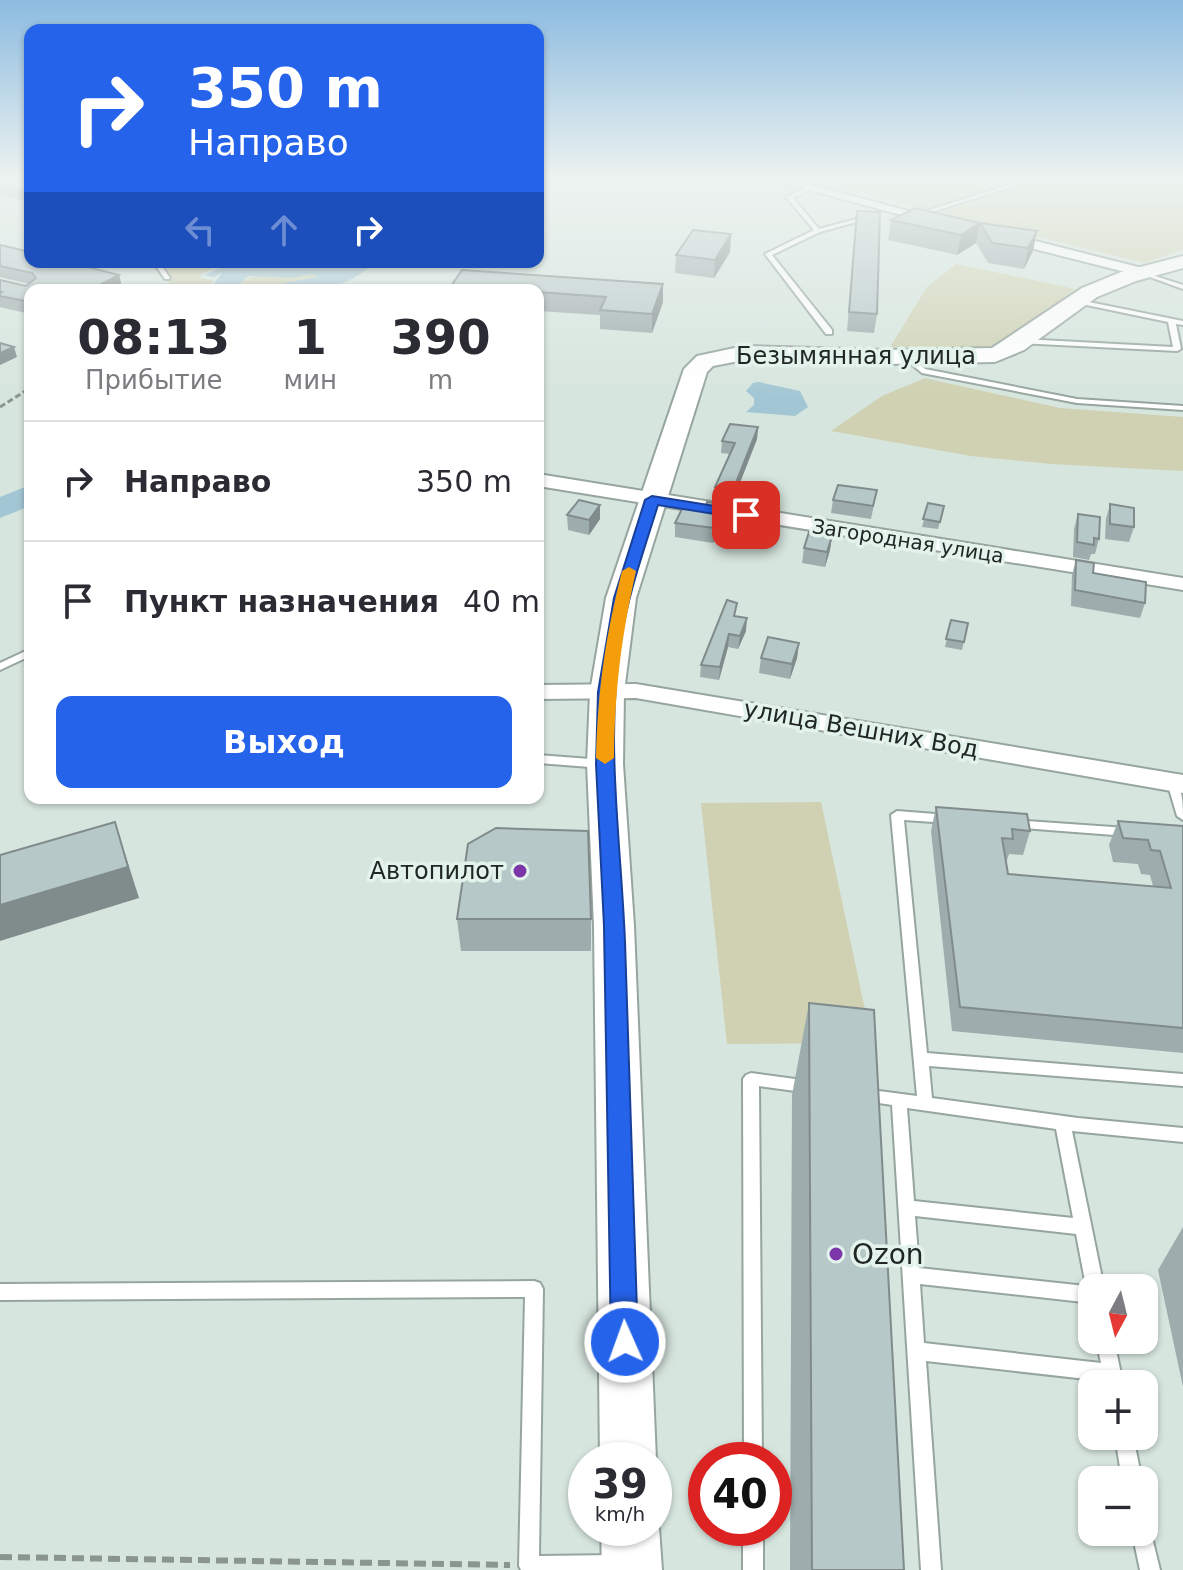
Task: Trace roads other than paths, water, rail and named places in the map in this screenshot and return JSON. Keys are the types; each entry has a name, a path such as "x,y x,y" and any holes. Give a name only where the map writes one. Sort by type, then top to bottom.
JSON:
{"street":[{"path":"1064,252 1141,272"},
{"name":"Безымянная улица","path":"628,1442 614,926 605,764 607,692 621,598 694,375 705,361 761,352 908,357 995,355 1074,301 1111,282 1183,262"},
{"name":"Загородная улица","path":"544,481 1183,584"},
{"name":"улица Вешних Вод","path":"544,692 636,691 1178,783"}],"lane":[{"path":"772,252 768,254 829,332"},
{"path":"160,268 167,278"},
{"path":"1141,272 1183,287"},
{"path":"1074,301 1183,323"},
{"path":"1019,341 1177,349 1172,322"},
{"path":"908,357 922,371 1077,401 1183,408"},
{"path":"0,667 24,655"},
{"path":"544,759 605,764"},
{"path":"1178,783 1183,816"},
{"path":"925,1104 897,815 960,820"},
{"path":"992,822 1135,833"},
{"path":"920,1059 1183,1080"},
{"path":"753,1442 751,1079 1063,1123 1183,1135"},
{"path":"899,1100 931,1570"},
{"path":"1063,1123 1092,1274"},
{"path":"906,1208 1083,1227"},
{"path":"911,1275 1078,1293"},
{"path":"0,1292 534,1289 529,1566 631,1554"},
{"path":"916,1351 1078,1373"},
{"path":"753,1546 753,1570"},
{"path":"1145,1546 1150,1570"}],"water":[{"path":"219,268 368,268 341,284 283,284 317,277 312,274 293,278 249,276 239,284 214,284 222,273 213,277 205,275"},
{"path":"753,383 800,391 808,407 795,416 746,412 754,405 754,398 746,391"}],"waterway":[{"path":"0,509 24,497"}],"place":[{"name":"Автопилот","path":"520,871"},
{"name":"Ozon","path":"836,1254"}]}
